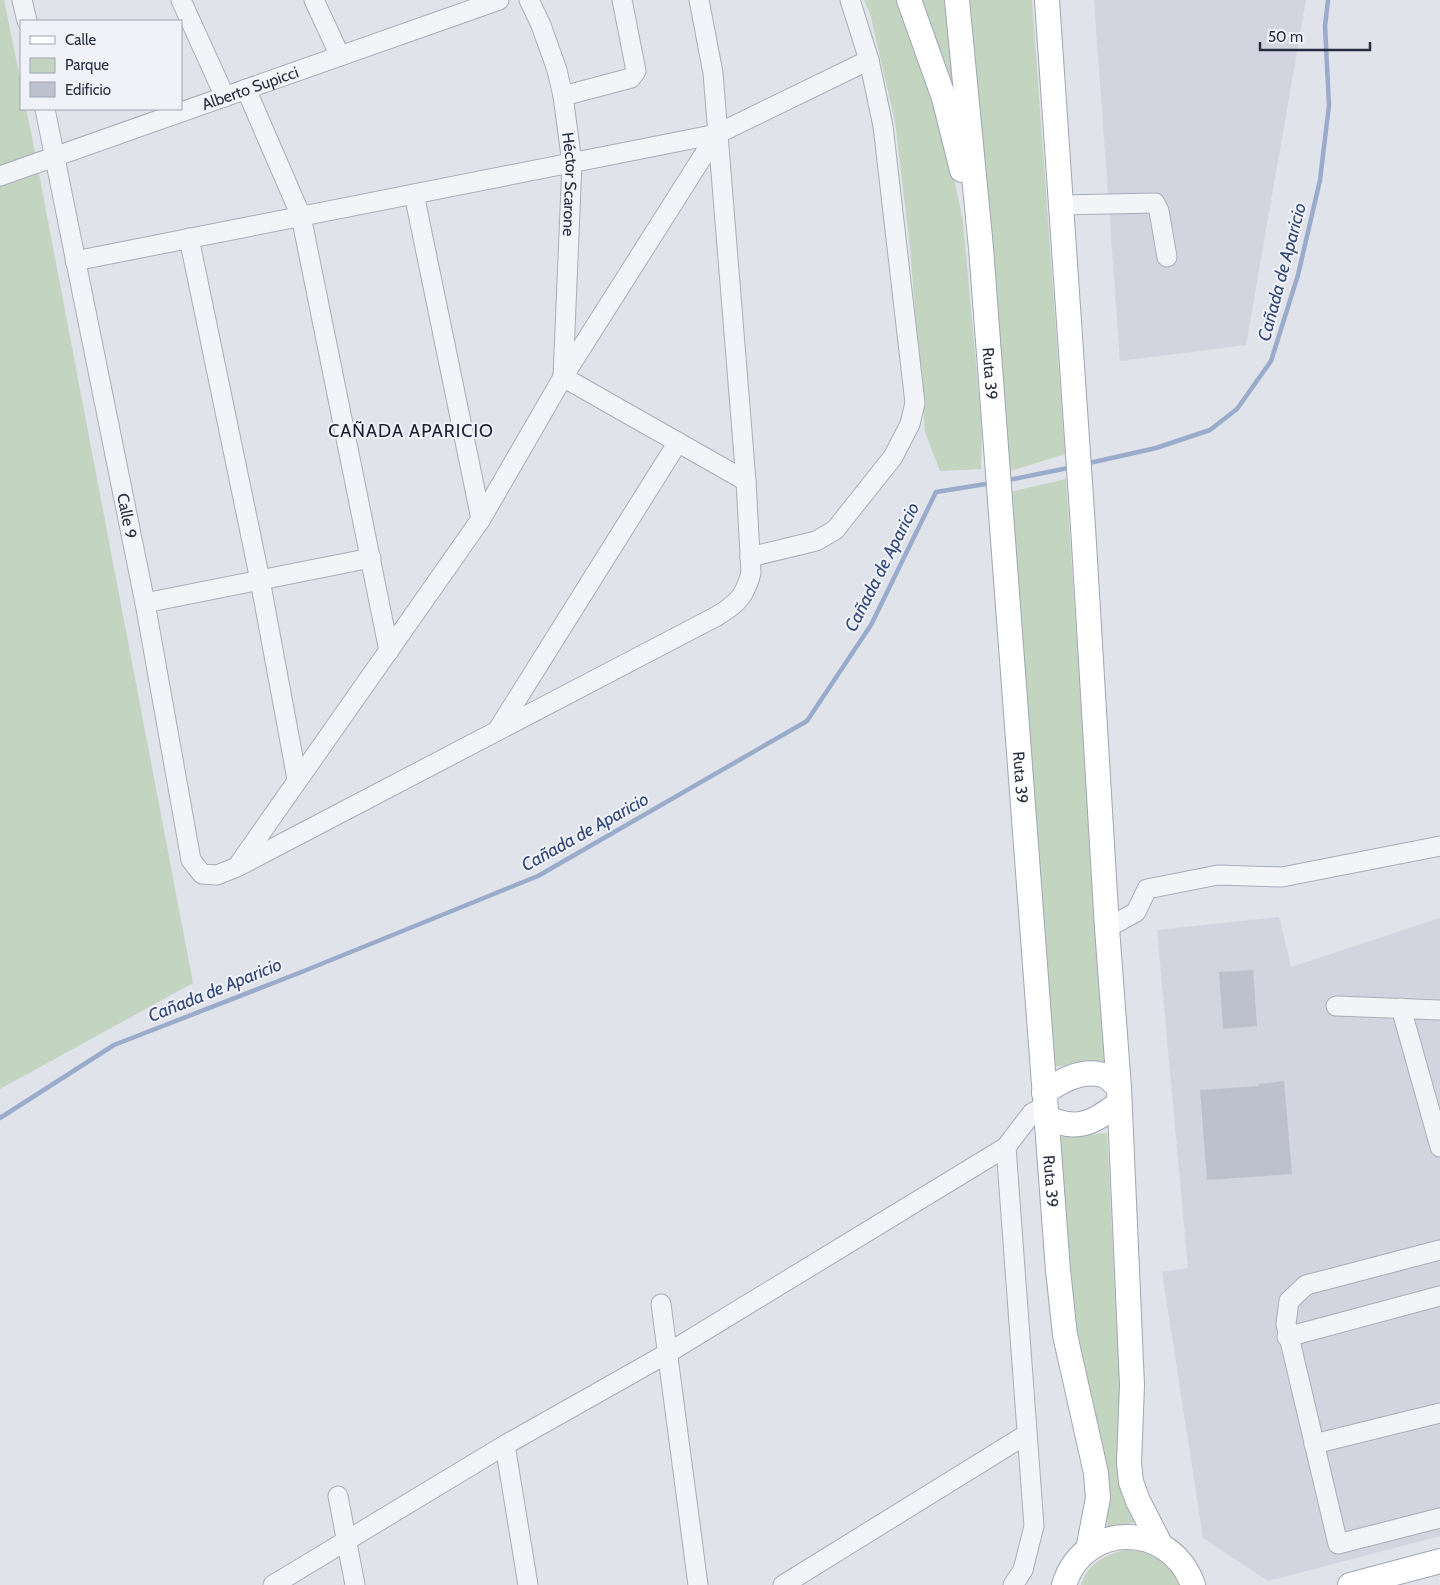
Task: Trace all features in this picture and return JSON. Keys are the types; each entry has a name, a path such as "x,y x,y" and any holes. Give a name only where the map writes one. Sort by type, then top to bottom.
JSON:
{"main road":[{"path":"909,0 944,98 981,248"},
{"name":"Ruta 39","path":"957,0 981,248 1045,1105 1065,1335 1096,1473 1098,1498 1088,1550"},
{"path":"1047,0 1082,504 1107,928 1119,1095 1132,1385 1129,1463 1131,1482 1138,1501 1160,1544"},
{"path":"1083,1075 1104,1075 1119,1095 1100,1118 1082,1124 1061,1125 1045,1105 1063,1079 1083,1075"},
{"path":"1064,1584 1074,1566 1088,1550 1104,1541 1123,1536 1142,1538 1160,1544 1181,1561 1203,1585"},
{"path":"1181,1561 1193,1585"},
{"path":"1350,1585 1440,1561"}],"street":[{"path":"22,0 27,20"},
{"path":"180,0 225,97"},
{"path":"314,0 340,56"},
{"name":"Alberto Supicci","path":"0,176 54,155 499,0"},
{"name":"Héctor Scarone","path":"528,0 541,25 557,70 563,96 572,163 563,377"},
{"path":"563,96 631,78 636,72 622,0"},
{"path":"237,867 735,605 747,588 751,573 746,481 713,73 699,0"},
{"path":"750,557 816,541 835,530 893,457 910,424 915,403 883,126 869,60 850,0"},
{"path":"75,261 717,134 869,60"},
{"path":"246,89 302,216 389,651"},
{"name":"Calle 9","path":"45,110 145,603 191,860 196,869 202,874 217,875 237,867"},
{"path":"237,867 481,519 563,377 717,134"},
{"path":"414,194 481,519"},
{"path":"1061,205 1155,203 1159,211 1167,257"},
{"path":"189,238 260,580 297,779"},
{"path":"563,377 746,481"},
{"path":"496,731 678,442"},
{"path":"145,603 371,558"},
{"path":"1107,928 1136,912 1148,889 1218,875 1282,877 1440,846"},
{"path":"1336,1006 1440,1010"},
{"path":"1401,1008 1440,1146"},
{"path":"273,1585 505,1445 668,1353 1006,1147 1032,1113 1045,1105"},
{"path":"1006,1147 1034,1526 1023,1570 1013,1585"},
{"path":"1440,1250 1306,1285 1289,1301 1286,1324 1287,1337 1338,1544 1440,1518"},
{"path":"1287,1337 1440,1296"},
{"path":"662,1304 698,1585"},
{"path":"1314,1444 1440,1413"},
{"path":"783,1585 1027,1434"},
{"path":"505,1445 528,1585"},
{"path":"338,1496 355,1585"}],"shaded area":[{"path":"1094,0 1306,0 1246,345 1120,361"},
{"path":"1279,917 1291,967 1440,918 1440,1536 1268,1581 1203,1538 1162,1272 1188,1268 1157,930"}],"green space":[{"path":"0,0 4,0 20,78 20,110 26,110 31,132 193,983 0,1089"},
{"path":"864,0 898,0 943,126 963,221 982,430 981,469 940,471 925,432 910,247 895,122 870,13"},
{"path":"917,0 948,0 954,92"},
{"path":"966,0 1032,0 1065,454 1007,472"},
{"path":"1066,479 1105,1062 1050,1067 1010,492"},
{"path":"1107,1133 1122,1430 1137,1522 1107,1529 1108,1475 1075,1333 1055,1138"},
{"path":"1125,1550 1151,1555 1158,1559 1170,1570 1180,1585 1081,1585 1092,1566 1104,1558"}],"building":[{"path":"1253,970 1257,1026 1223,1029 1219,972"},
{"path":"1284,1081 1292,1174 1207,1180 1200,1090 1259,1086 1259,1084"}],"waterway":[{"name":"Cañada de Aparicio","path":"1085,464 1156,448 1210,430 1237,409 1271,361 1298,275 1320,180 1329,105 1325,26 1328,0"},
{"name":"Cañada de Aparicio","path":"1004,481 1073,467"},
{"name":"Cañada de Aparicio","path":"0,1118 114,1045 299,973 538,876 807,721 871,625 936,492 992,483"}],"district":[{"name":"CAÑADA APARICIO","path":"411,431"}]}
